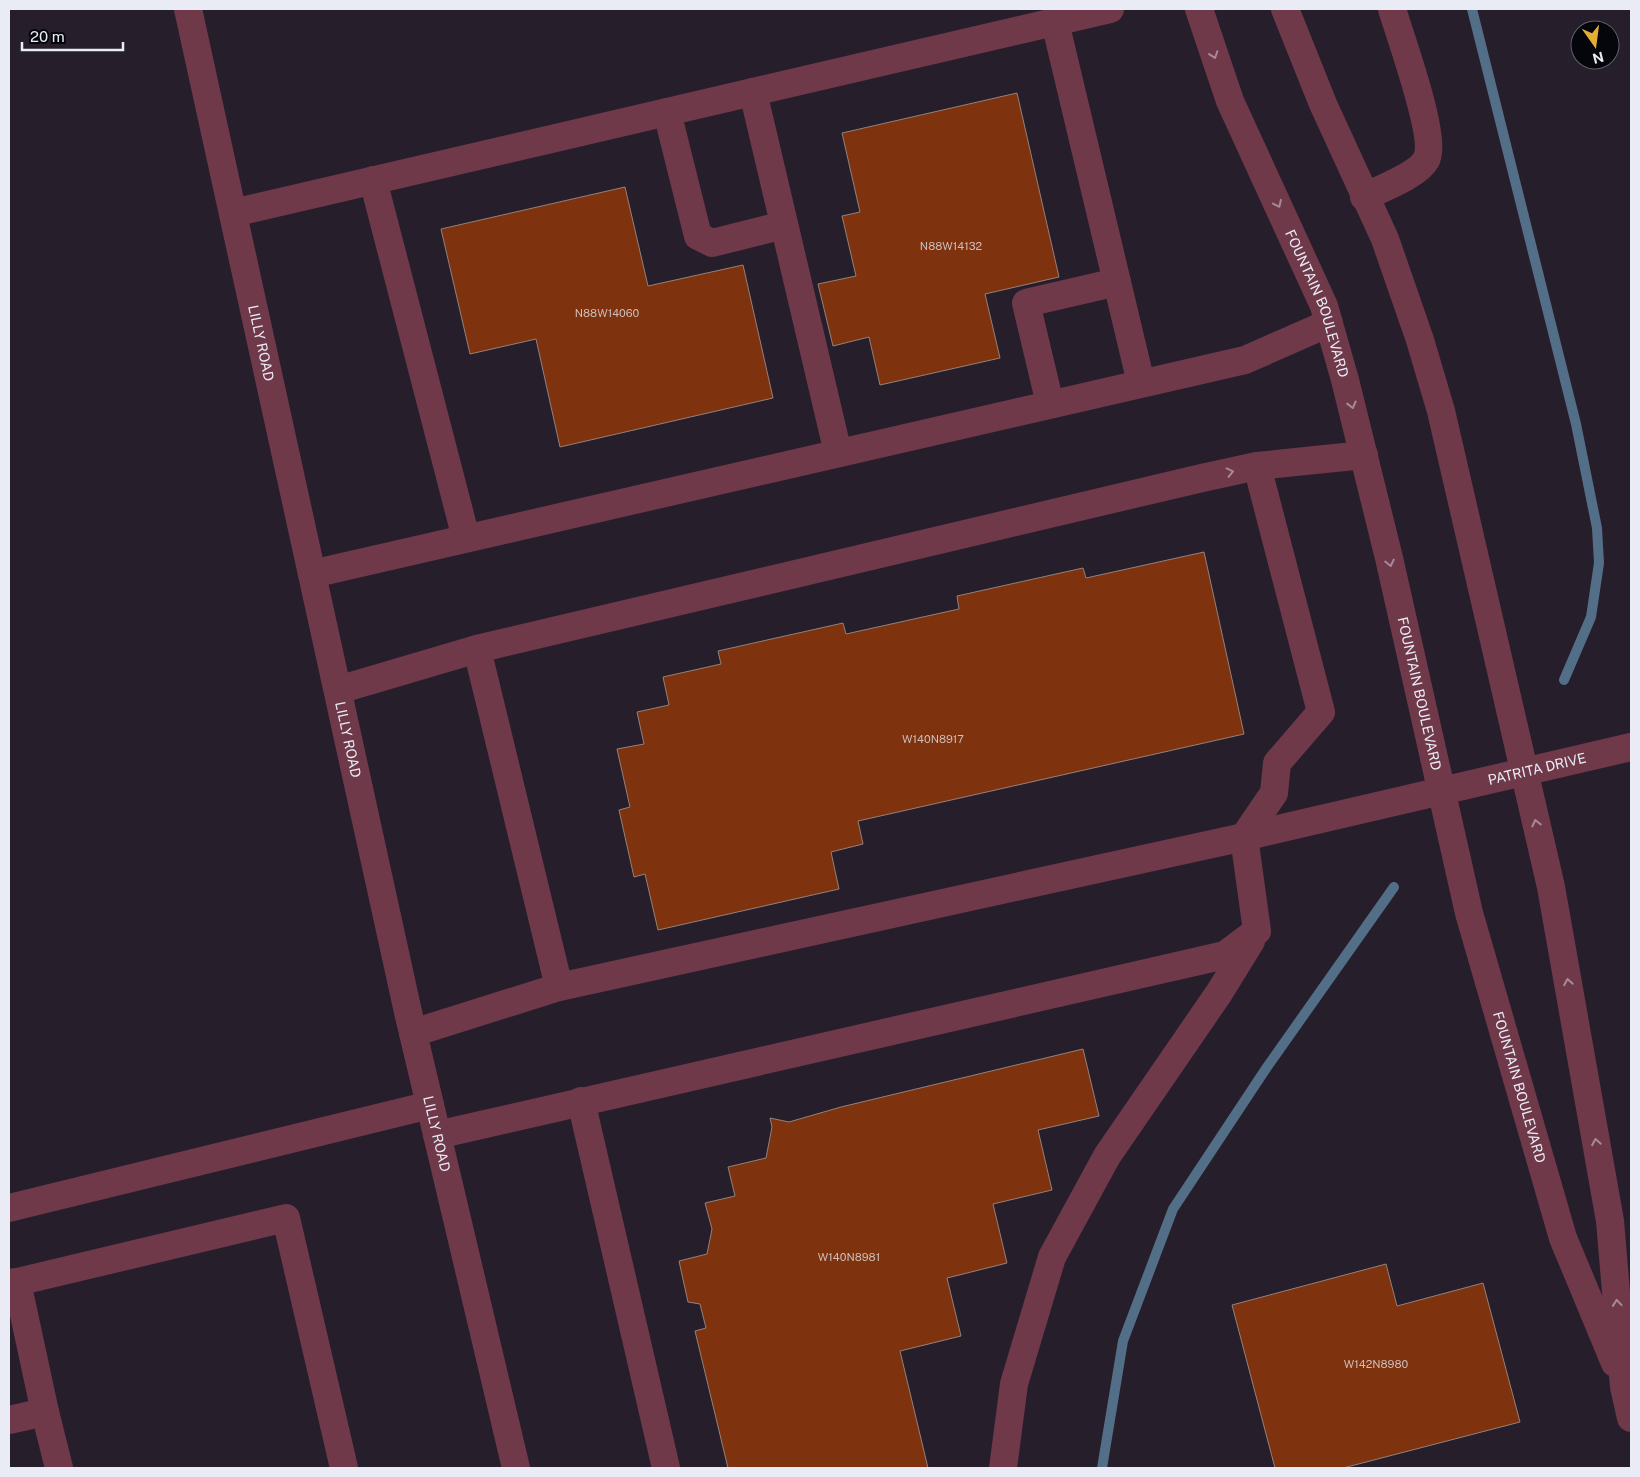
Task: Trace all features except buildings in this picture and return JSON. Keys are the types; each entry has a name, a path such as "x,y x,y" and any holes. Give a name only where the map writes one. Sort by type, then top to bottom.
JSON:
{"street":[{"name":"LILLY ROAD","path":"188,9 413,1033 516,1468"},
{"path":"233,213 1110,9"},
{"name":"FOUNTAIN BOULEVARD","path":"1199,9 1230,102 1300,249 1324,306 1364,455 1469,913 1563,1238 1624,1387"},
{"name":"FOUNTAIN BOULEVARD","path":"1285,9 1364,197 1385,239 1420,340 1441,411 1551,887 1610,1221 1624,1387 1631,1418"},
{"path":"1364,197 1414,172 1426,160 1429,141 1425,120 1392,9"},
{"path":"1055,22 1141,383"},
{"path":"753,92 838,453"},
{"path":"667,112 698,236 712,243 784,225"},
{"path":"373,180 466,538"},
{"path":"1050,404 1026,304 1117,282"},
{"path":"312,574 1245,360 1329,323"},
{"path":"338,690 477,649 1202,478 1257,466 1364,455"},
{"path":"1003,1468 1014,1384 1052,1257 1107,1156 1219,993 1257,931 1244,837 1274,793 1276,763 1321,712 1257,466"},
{"path":"477,649 559,987"},
{"name":"PATRITA DRIVE","path":"413,1033 559,987 1244,837 1631,747"},
{"path":"437,1135 1225,955 1257,931"},
{"path":"581,1101 666,1468"},
{"path":"9,1208 430,1105"},
{"path":"59,1468 13,1282 286,1218 344,1468"},
{"path":"9,1420 45,1412"}],"shaded area":[{"path":"9,9 1631,9 1631,1468 9,1468"}],"waterway":[{"path":"1472,9 1576,424 1597,528 1599,563 1591,617 1564,680"},
{"path":"1102,1468 1123,1341 1173,1209 1265,1070 1394,887"}]}
